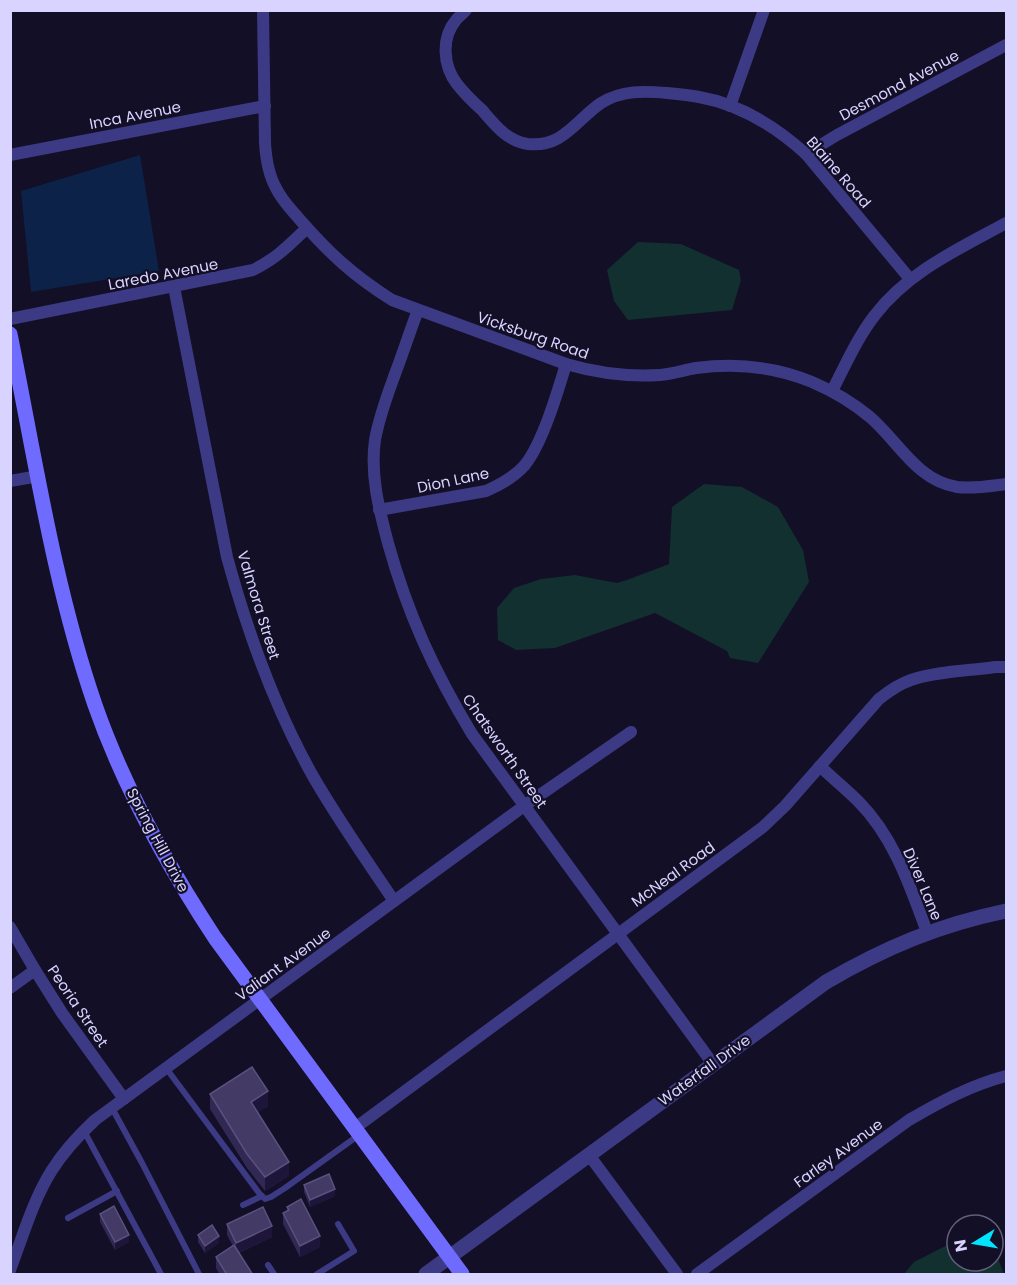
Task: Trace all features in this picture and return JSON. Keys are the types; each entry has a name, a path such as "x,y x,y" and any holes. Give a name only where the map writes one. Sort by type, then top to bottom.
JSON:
{"main road":[{"name":"Spring Hill Drive","path":"10,334 67,613 93,697 136,802 163,853 215,938 462,1275"}],"street":[{"name":"Vicksburg Road","path":"263,10 265,143 270,174 283,201 348,269 369,286 392,300 586,370 636,376 663,375 694,368 741,366 789,375 810,382 851,403 890,436 916,467 927,476 957,487 971,488 1006,484"},
{"name":"Blaine Road","path":"466,10 455,20 449,31 446,53 450,73 456,83 505,136 522,143 542,144 556,140 602,103 628,92 643,91 697,96 730,106 770,125 806,154 910,279"},
{"path":"730,106 764,10"},
{"name":"Desmond Avenue","path":"806,154 837,135 1006,45"},
{"name":"Inca Avenue","path":"10,155 265,105"},
{"path":"832,392 861,335 874,315 893,294 933,262 1006,223"},
{"name":"Laredo Avenue","path":"10,319 253,270 281,254 307,228"},
{"name":"Valmora Street","path":"174,287 227,557 254,645 271,689 313,777 338,819 394,901"},
{"name":"Chatsworth Street","path":"418,310 379,419 374,463 379,510 398,580 411,617 429,658 472,734 712,1064"},
{"name":"Dion Lane","path":"379,510 486,491 514,476 533,454 566,364"},
{"path":"10,481 39,476"},
{"name":"McNeal Road","path":"357,1132 762,827 785,806 879,699 894,688 910,680 926,676 1006,667"},
{"name":"Valiant Avenue","path":"10,1270 39,1194 51,1171 64,1152 111,1107 524,806 631,732"},
{"name":"Diver Lane","path":"820,766 859,802 877,824 906,875 927,933"},
{"name":"Waterfall Drive","path":"426,1275 826,982 894,946 927,933 1006,911"},
{"name":"Peoria Street","path":"10,927 62,1012 124,1099"},
{"path":"10,988 35,970"},
{"name":"Farley Avenue","path":"697,1275 909,1120 935,1104 1006,1076"},
{"path":"590,1155 677,1275"}],"lane":[{"path":"166,1068 262,1196"},
{"path":"111,1107 199,1275"},
{"path":"84,1131 161,1275"},
{"path":"243,1205 262,1196 265,1198 278,1193 357,1132"},
{"path":"68,1218 117,1191"},
{"path":"318,1275 354,1251 338,1224"},
{"path":"268,1265 274,1275"}],"green space":[{"path":"638,242 681,244 739,270 741,280 732,310 628,320 614,301 607,270"},
{"path":"704,484 742,487 778,507 803,550 809,582 758,663 730,658 727,651 655,613 555,648 516,650 498,640 497,608 514,588 541,579 575,575 617,583 669,564 672,507"},
{"path":"945,1246 945,1273 1004,1274 904,1274 914,1262"}],"water":[{"path":"140,155 159,271 31,292 21,191"}],"building":[{"path":"252,1067 268,1091 251,1102 289,1162 265,1177 247,1154 210,1094"},
{"path":"329,1174 335,1189 310,1200 304,1185"},
{"path":"301,1199 320,1236 300,1246 283,1213 289,1210 287,1207"},
{"path":"114,1206 129,1235 115,1242 100,1214"},
{"path":"263,1207 272,1226 236,1243 227,1224"},
{"path":"212,1225 219,1236 205,1246 198,1235"},
{"path":"234,1245 253,1275 227,1275 216,1257"}]}
